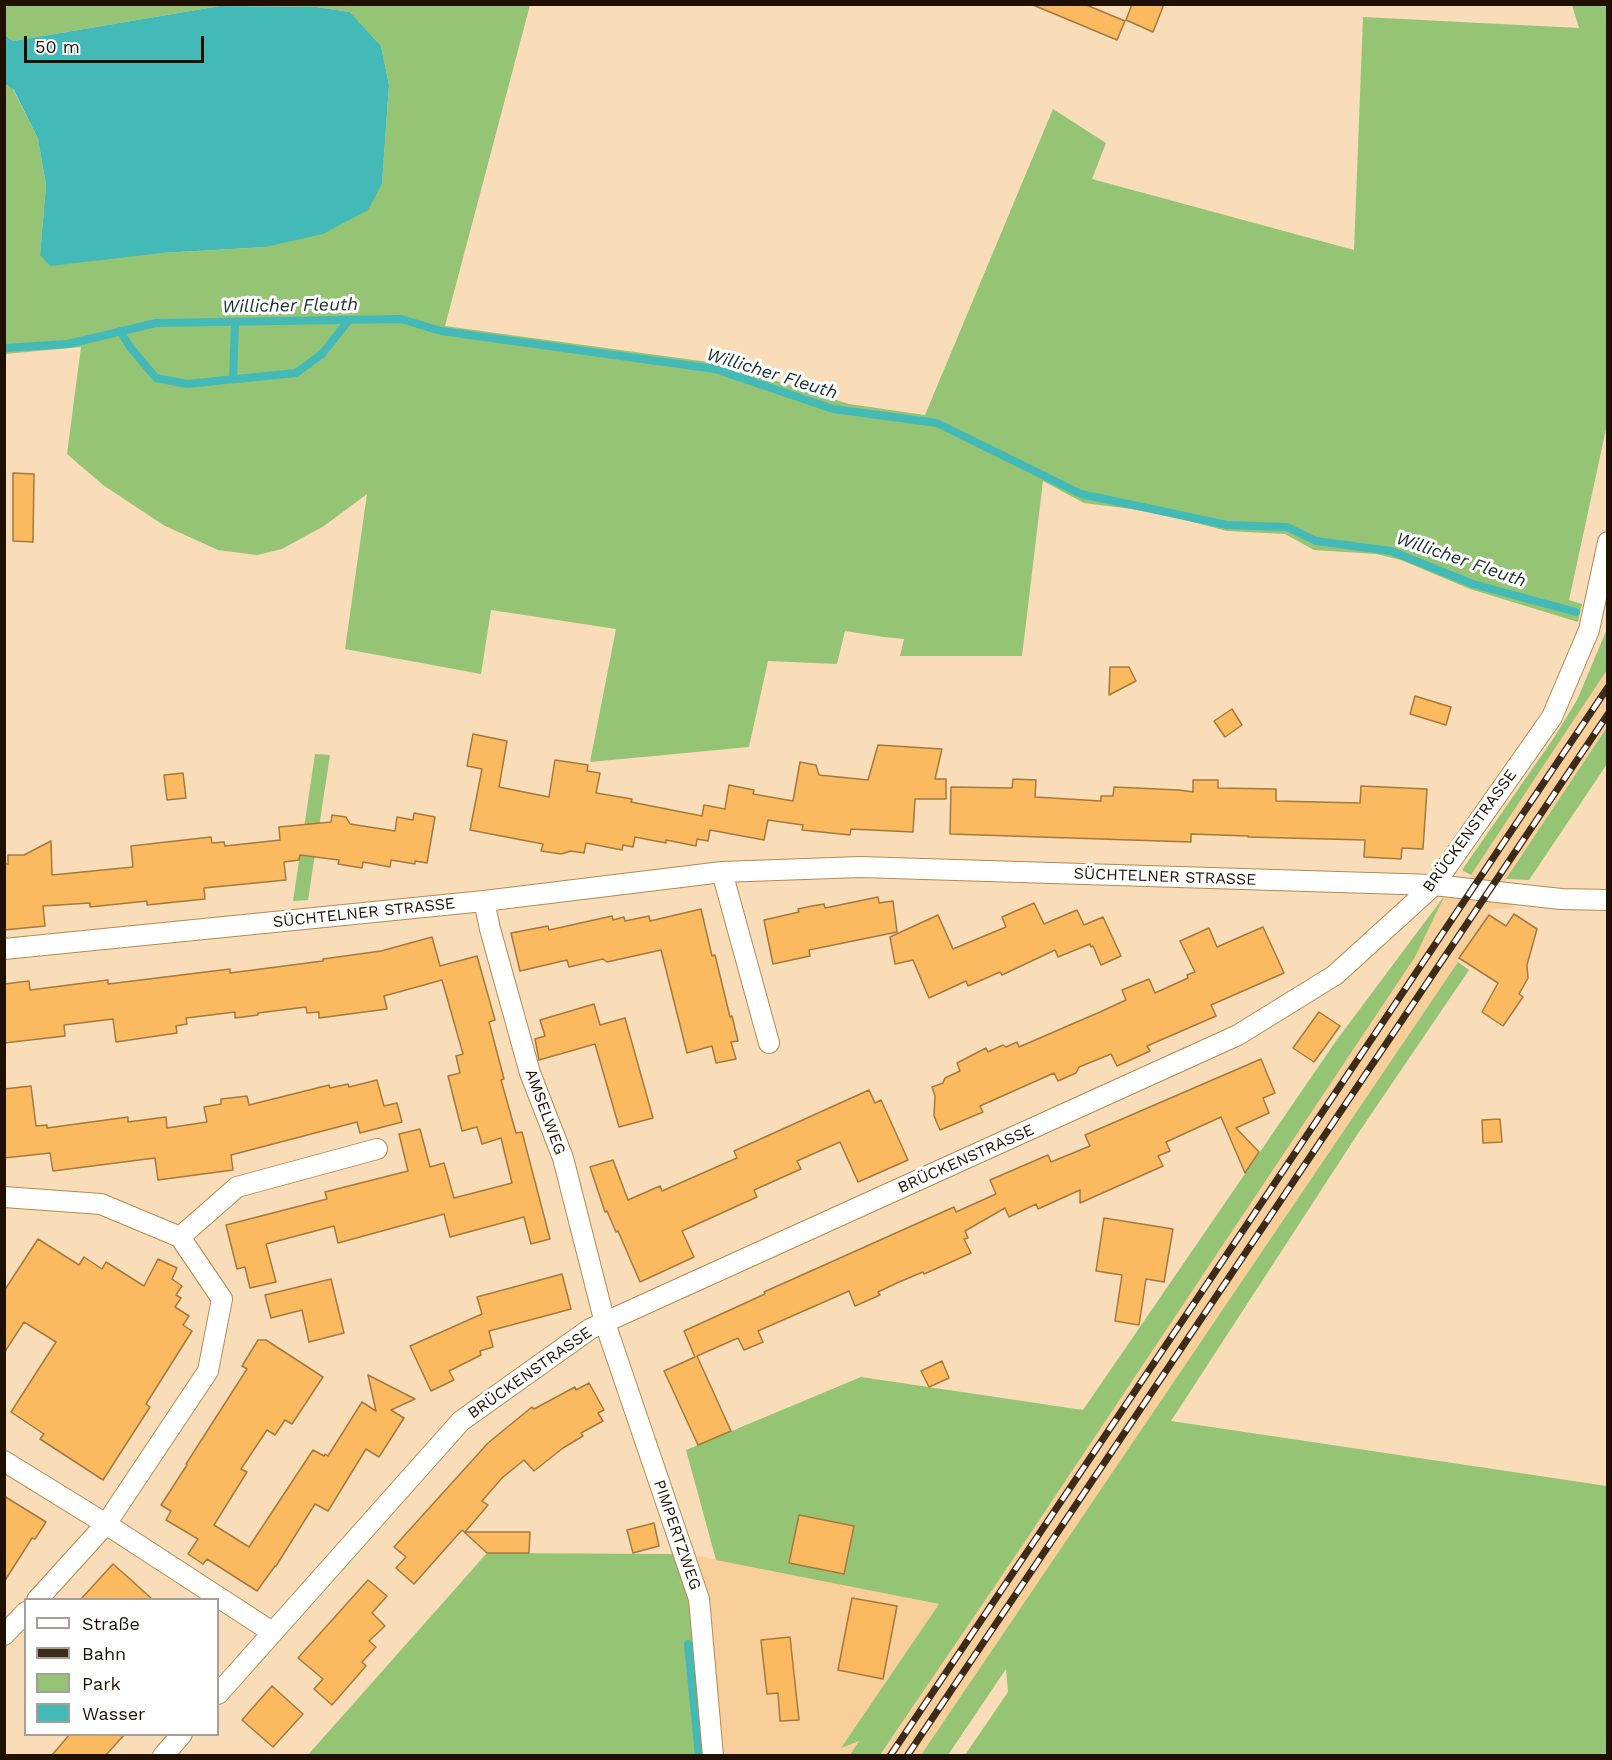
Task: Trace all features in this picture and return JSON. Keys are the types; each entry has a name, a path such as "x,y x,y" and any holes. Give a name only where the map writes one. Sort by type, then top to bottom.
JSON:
{"street":[{"name":"BRÜCKENSTRASSE","path":"219,1693 461,1421 590,1329 1238,1035 1335,975 1434,885 1552,717 1589,630 1608,542"},
{"name":"SÜCHTELNER STRASSE","path":"4,949 484,901 722,872 860,867 1434,885 1561,899 1608,900"},
{"path":"722,872 769,1042"},
{"name":"AMSELWEG","path":"484,901 530,1073 563,1158 605,1323"},
{"path":"180,1237 237,1187 377,1149"},
{"path":"4,1197 101,1204 180,1237 222,1299 208,1371 106,1524 38,1598"},
{"name":"PIMPERTZWEG","path":"605,1323 699,1599 713,1755"},
{"path":"4,1461 272,1632"},
{"path":"4,1635 24,1614"},
{"path":"163,1755 180,1736"}],"shaded area":[{"path":"1607,670 1607,727 1494,898 1516,900 1511,908 1494,909 1489,914 921,1755 880,1756 1415,957 1445,895 1460,896 1471,875"},
{"path":"692,1555 939,1604 842,1747 860,1741 850,1755 722,1755"}],"green space":[{"path":"5,5 530,5 445,326 723,364 849,404 925,415 1053,109 1106,143 1092,179 1354,250 1363,17 1579,28 1572,5 1607,5 1608,420 1569,600 1582,604 1578,622 1470,589 1401,560 1376,554 1314,550 1285,534 1227,531 1154,512 1084,503 1043,481 1022,656 900,656 904,639 845,631 837,664 768,661 749,747 590,762 616,629 491,610 481,674 345,649 367,494 324,526 282,549 257,555 218,550 165,526 103,485 67,454 81,347 5,354 4,84 13,89 38,139 46,185 40,255 162,253 265,247 382,184 389,85 381,46 350,12 316,7 220,6 13,41 5,35"},
{"path":"1607,629 1607,670 1471,875 1462,870 1555,736 1577,700"},
{"path":"1607,727 1607,764 1529,880 1506,879"},
{"path":"315,754 330,755 308,900 293,901"},
{"path":"1445,895 1415,957 880,1755 850,1755 859,1741 841,1748 939,1604 716,1560 686,1450 861,1377 1083,1410 1336,1041"},
{"path":"1458,962 1469,970 1357,1135 1171,1421 1607,1486 1607,1755 965,1755 1008,1692 1006,1669 948,1755 921,1755"},
{"path":"487,1553 673,1554 690,1603 704,1755 307,1756"}],"water":[{"path":"220,6 316,7 350,12 381,46 389,85 382,184 368,210 323,234 265,247 162,253 50,266 40,255 46,185 38,139 14,90 5,84 5,35 13,41"}],"building":[{"path":"1084,4 1125,21 1117,40 1033,5"},
{"path":"1132,4 1164,4 1153,32 1126,20"},
{"path":"13,473 34,474 33,542 13,541"},
{"path":"1110,667 1129,667 1136,681 1109,695"},
{"path":"1415,696 1451,707 1446,725 1410,714"},
{"path":"1232,709 1242,725 1225,737 1214,721"},
{"path":"473,734 507,741 499,787 549,797 555,760 588,765 587,771 600,773 596,793 702,816 704,805 725,809 729,785 754,790 753,794 793,801 800,762 816,765 819,775 868,780 878,745 942,749 935,779 946,779 946,799 915,799 913,832 851,829 850,835 802,830 803,825 768,820 764,840 710,830 708,841 697,839 696,846 635,837 633,847 623,845 622,850 586,843 584,853 571,851 561,854 541,851 543,844 470,830 482,769 467,766"},
{"path":"183,773 186,798 167,800 164,775"},
{"path":"1013,779 1036,780 1035,797 1101,801 1101,796 1113,796 1114,787 1193,792 1193,780 1218,780 1218,788 1276,789 1276,801 1360,803 1361,786 1427,789 1423,849 1402,848 1401,859 1364,857 1365,840 1191,834 1191,842 950,834 951,787 1012,788"},
{"path":"414,813 435,817 427,863 415,861 415,864 391,860 390,867 363,862 362,868 338,864 339,860 300,855 299,860 284,862 286,880 204,888 205,899 147,905 147,901 90,907 90,903 43,906 45,926 4,930 4,864 8,864 8,855 24,855 51,841 52,875 133,867 131,846 211,837 212,843 224,842 225,846 280,840 279,827 331,822 332,815 346,817 350,824 395,831 397,817 413,820"},
{"path":"878,897 879,903 893,901 897,932 809,950 810,956 773,964 764,920 799,912 798,909 812,906 824,904 825,908"},
{"path":"1034,903 1044,924 1077,910 1084,925 1103,917 1121,956 1101,965 1090,944 1058,957 1055,950 1002,975 1000,972 968,986 966,981 929,998 913,960 895,964 890,937 938,915 953,949 1006,927 1002,917"},
{"path":"701,909 712,956 715,955 738,1041 731,1042 736,1059 716,1063 712,1046 687,1053 661,950 607,962 603,959 569,967 567,960 520,971 511,933 548,926 549,930 612,916 613,920 624,917 625,921 649,916 650,921"},
{"path":"1514,914 1537,929 1527,965 1528,978 1519,994 1523,997 1503,1026 1482,1012 1498,983 1459,958 1489,915 1506,926"},
{"path":"1263,927 1284,973 1211,1005 1216,1016 1147,1046 1150,1051 1117,1066 1111,1054 1079,1067 1076,1073 1058,1081 1054,1073 980,1106 983,1112 940,1130 934,1116 935,1096 932,1087 943,1083 945,1078 960,1071 957,1063 986,1048 988,1052 1017,1042 1019,1047 1100,1012 1126,1000 1122,990 1149,979 1155,993 1188,978 1187,975 1195,972 1180,941 1209,928 1217,947"},
{"path":"432,937 440,966 477,956 495,1020 489,1022 504,1079 501,1080 516,1133 522,1132 550,1239 531,1244 524,1217 450,1237 444,1214 338,1243 334,1226 266,1244 276,1282 250,1288 245,1267 237,1269 226,1225 327,1199 325,1192 408,1171 399,1134 420,1129 430,1167 444,1163 454,1198 512,1183 501,1138 482,1144 477,1127 462,1131 448,1076 460,1073 456,1056 463,1054 442,980 384,996 387,1009 319,1018 319,1012 307,1013 306,1007 235,1018 235,1012 186,1018 187,1024 176,1026 177,1033 116,1042 113,1019 64,1025 65,1036 4,1043 4,984 29,981 30,990 108,980 108,984 230,969 230,973 381,951"},
{"path":"594,1004 600,1025 625,1018 653,1118 619,1127 595,1044 539,1060 535,1039 545,1036 540,1020"},
{"path":"1319,1012 1340,1026 1314,1062 1293,1048"},
{"path":"1261,1059 1275,1093 1263,1098 1269,1113 1236,1128 1259,1152 1245,1173 1221,1117 1166,1142 1170,1151 1158,1156 1163,1166 1080,1203 1080,1190 1038,1209 1036,1204 1009,1217 1005,1208 965,1231 968,1238 964,1239 971,1253 924,1274 923,1272 899,1282 878,1292 880,1295 855,1306 849,1291 758,1331 763,1342 744,1350 738,1338 697,1356 731,1431 698,1445 664,1371 695,1357 684,1331 765,1294 764,1292 954,1207 956,1212 996,1194 990,1180 1048,1155 1051,1162 1090,1146 1085,1135"},
{"path":"377,1080 384,1106 397,1103 402,1122 360,1133 357,1122 231,1155 233,1170 158,1180 155,1158 53,1171 50,1153 4,1158 4,1089 31,1086 36,1126 47,1125 47,1128 128,1117 128,1122 166,1117 167,1128 207,1122 204,1107 221,1104 221,1099 247,1096 249,1105 329,1085 330,1088 348,1084 349,1087"},
{"path":"869,1090 875,1103 881,1100 908,1160 858,1182 840,1142 797,1161 801,1169 754,1190 757,1197 682,1231 694,1257 640,1282 618,1231 616,1232 607,1211 605,1212 590,1167 613,1160 628,1200 660,1186 662,1191 737,1158 734,1151"},
{"path":"1500,1119 1502,1142 1483,1143 1482,1120"},
{"path":"1104,1218 1173,1229 1164,1282 1146,1279 1139,1325 1115,1321 1122,1275 1096,1271"},
{"path":"38,1239 79,1265 84,1257 102,1269 106,1262 144,1286 158,1259 177,1268 172,1279 182,1286 176,1295 181,1298 175,1307 189,1316 183,1325 192,1331 146,1404 150,1407 103,1480 40,1439 44,1434 11,1412 56,1342 24,1322 4,1353 4,1291"},
{"path":"562,1274 571,1309 489,1331 493,1347 480,1351 481,1355 449,1371 454,1380 431,1391 410,1346 482,1314 477,1297"},
{"path":"331,1279 344,1333 309,1342 302,1310 271,1318 265,1295"},
{"path":"258,1340 266,1340 323,1377 292,1424 285,1420 275,1435 267,1430 241,1469 247,1472 214,1525 249,1547 313,1450 328,1456 362,1402 376,1411 368,1375 415,1399 391,1410 404,1418 379,1457 366,1449 328,1511 315,1504 276,1566 257,1591 207,1559 203,1564 188,1554 198,1539 166,1520 171,1511 161,1505 247,1369 242,1366"},
{"path":"942,1361 949,1378 929,1387 921,1371"},
{"path":"589,1383 604,1410 598,1413 603,1421 581,1433 583,1436 563,1448 534,1471 524,1460 502,1478 482,1501 488,1505 465,1532 530,1532 529,1553 487,1553 462,1530 414,1584 396,1568 406,1557 394,1547 488,1443 532,1407 534,1409 575,1387 576,1390"},
{"path":"4,1496 46,1522 35,1539 32,1538 4,1582"},
{"path":"799,1515 854,1526 844,1574 789,1563"},
{"path":"654,1523 659,1546 633,1553 627,1530"},
{"path":"113,1564 151,1598 82,1598"},
{"path":"368,1580 387,1596 372,1613 385,1626 369,1641 376,1647 362,1662 366,1666 332,1705 314,1689 323,1679 298,1658"},
{"path":"852,1598 897,1606 883,1679 838,1670"},
{"path":"790,1637 799,1720 780,1721 778,1693 767,1694 761,1640"},
{"path":"272,1686 303,1714 273,1747 242,1720"},
{"path":"68,1736 123,1736 106,1755 52,1755"}],"waterway":[{"name":"Willicher Fleuth","path":"4,348 68,344 156,323 401,319 441,331 715,369 833,409 937,423 1081,494 1227,525 1287,527 1316,541 1391,551 1473,584 1576,612"},
{"path":"120,331 156,378 187,384 296,373 322,354 349,320"},
{"path":"233,379 235,322"},
{"path":"688,1644 699,1756"}],"railway":[{"path":"890,1756 1608,687"},
{"path":"907,1756 1608,714"}]}
